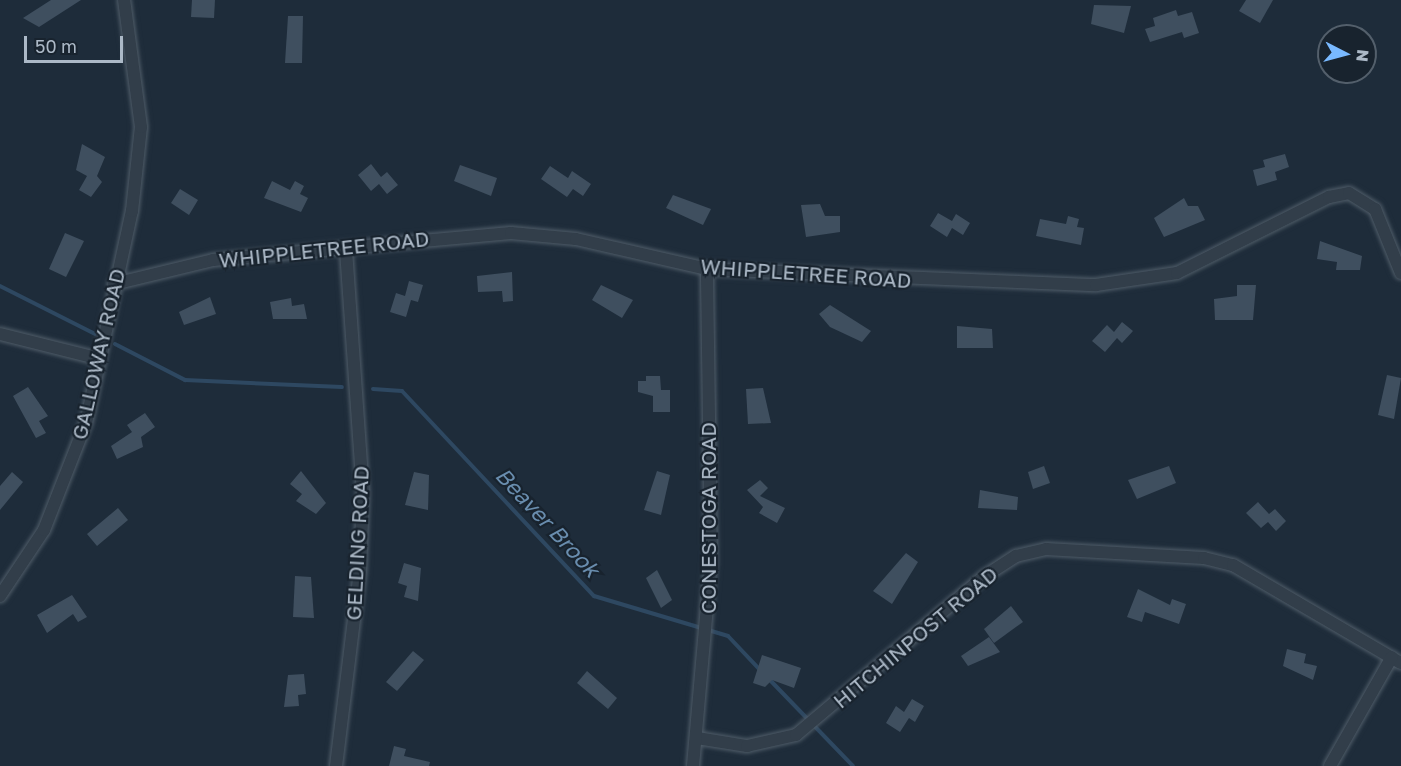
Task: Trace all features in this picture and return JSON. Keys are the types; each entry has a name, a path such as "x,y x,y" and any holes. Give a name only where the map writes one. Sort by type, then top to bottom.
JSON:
{"street":[{"name":"GALLOWAY ROAD","path":"0,597 62,490 86,423 100,358 139,166 138,76 124,0"},
{"name":"WHIPPLETREE ROAD","path":"114,284 213,260 540,234 707,269 1096,285 1142,281 1177,273 1329,197 1349,193 1375,209 1401,273"},
{"name":"GELDING ROAD","path":"336,766 360,571 363,493 346,248"},
{"name":"CONESTOGA ROAD","path":"693,766 711,562 707,269"},
{"path":"0,334 100,358"},
{"name":"HITCHINPOST ROAD","path":"697,738 747,746 796,735 985,576 1016,556 1046,549 1204,558 1233,565 1397,660"},
{"path":"1330,766 1397,660"}],"building":[{"path":"51,0 81,0 39,27 23,18"},
{"path":"192,0 215,0 214,18 191,17"},
{"path":"1246,0 1273,0 1260,23 1239,11"},
{"path":"1094,5 1131,6 1124,33 1091,24"},
{"path":"1176,10 1178,16 1192,12 1199,33 1184,38 1182,32 1150,42 1145,29 1155,26 1153,18"},
{"path":"288,16 303,16 302,63 285,63"},
{"path":"82,144 105,157 97,176 102,182 91,197 79,190 87,176 76,170"},
{"path":"1285,154 1289,167 1275,172 1277,180 1257,186 1253,170 1265,167 1263,160"},
{"path":"371,164 381,177 387,172 398,185 387,194 379,184 371,191 358,175"},
{"path":"460,165 497,178 491,196 454,181"},
{"path":"550,166 568,178 572,171 591,184 583,196 573,189 567,197 541,179"},
{"path":"272,181 290,190 295,181 304,186 300,194 308,198 301,212 264,198"},
{"path":"180,189 198,200 189,215 171,203"},
{"path":"673,195 711,209 703,225 666,208"},
{"path":"1184,198 1188,206 1198,206 1205,220 1164,237 1154,218"},
{"path":"820,204 825,216 840,216 840,232 806,237 801,205"},
{"path":"938,213 952,221 956,214 970,223 963,235 952,228 947,237 930,226"},
{"path":"1068,216 1079,219 1077,227 1084,228 1081,245 1036,236 1040,219 1066,224"},
{"path":"65,233 84,241 66,277 49,269"},
{"path":"1320,241 1362,256 1360,270 1336,270 1337,262 1317,259"},
{"path":"512,272 513,301 503,302 502,291 478,292 477,276"},
{"path":"409,281 423,285 418,302 411,300 406,317 390,312 396,293 405,296"},
{"path":"601,285 633,300 622,318 592,300"},
{"path":"1237,285 1256,285 1253,320 1215,320 1214,299 1237,296"},
{"path":"210,297 216,314 184,325 179,312"},
{"path":"291,298 292,306 304,304 307,319 273,319 270,302"},
{"path":"830,305 871,331 862,342 830,327 819,314"},
{"path":"1122,322 1133,331 1122,343 1117,338 1105,352 1092,341 1107,325 1114,332"},
{"path":"957,326 992,329 993,348 957,348"},
{"path":"1387,375 1401,378 1394,419 1378,415"},
{"path":"646,376 660,376 661,390 670,390 670,412 653,412 653,396 638,392 638,381 646,381"},
{"path":"28,387 48,416 39,421 46,433 36,438 13,396"},
{"path":"763,388 771,423 748,424 746,389"},
{"path":"145,413 155,427 141,437 143,447 117,459 111,446 132,432 127,425"},
{"path":"1044,466 1050,483 1033,489 1028,472"},
{"path":"1169,466 1176,483 1137,499 1128,480"},
{"path":"301,471 326,503 316,514 296,501 302,494 290,484"},
{"path":"657,471 670,475 661,515 644,510"},
{"path":"12,472 23,482 0,510 0,486"},
{"path":"414,472 429,475 428,510 405,505"},
{"path":"760,480 768,488 760,496 785,508 777,523 759,513 763,507 747,490"},
{"path":"980,490 1018,497 1017,510 978,508"},
{"path":"1258,502 1269,514 1275,509 1286,521 1276,531 1268,522 1261,528 1246,513"},
{"path":"118,508 128,520 97,546 87,534"},
{"path":"906,553 918,562 892,604 873,591"},
{"path":"404,563 421,568 418,601 404,597 407,586 398,583"},
{"path":"657,570 672,600 661,608 646,578"},
{"path":"295,576 311,577 314,618 293,617"},
{"path":"1138,589 1170,605 1172,599 1186,604 1179,624 1145,612 1142,622 1127,617"},
{"path":"72,595 87,617 78,622 73,614 47,633 37,615"},
{"path":"1011,606 1023,622 994,643 984,629"},
{"path":"989,637 1000,652 968,666 961,656"},
{"path":"1287,649 1306,654 1304,663 1317,666 1313,680 1283,666"},
{"path":"413,651 424,660 397,691 386,682"},
{"path":"762,655 801,668 794,688 772,680 765,687 753,683"},
{"path":"587,671 617,698 608,709 577,683"},
{"path":"304,674 306,694 298,695 299,706 284,707 288,675"},
{"path":"912,699 924,706 915,722 909,718 900,732 886,723 896,706 904,712"},
{"path":"394,746 406,749 404,756 430,762 429,766 389,766"}],"waterway":[{"name":"Beaver Brook","path":"0,286 95,334"},
{"name":"Beaver Brook","path":"115,344 185,380 342,387"},
{"name":"Beaver Brook","path":"373,389 402,391 594,596 728,636 761,671"},
{"name":"Beaver Brook","path":"768,678 853,766"}]}
